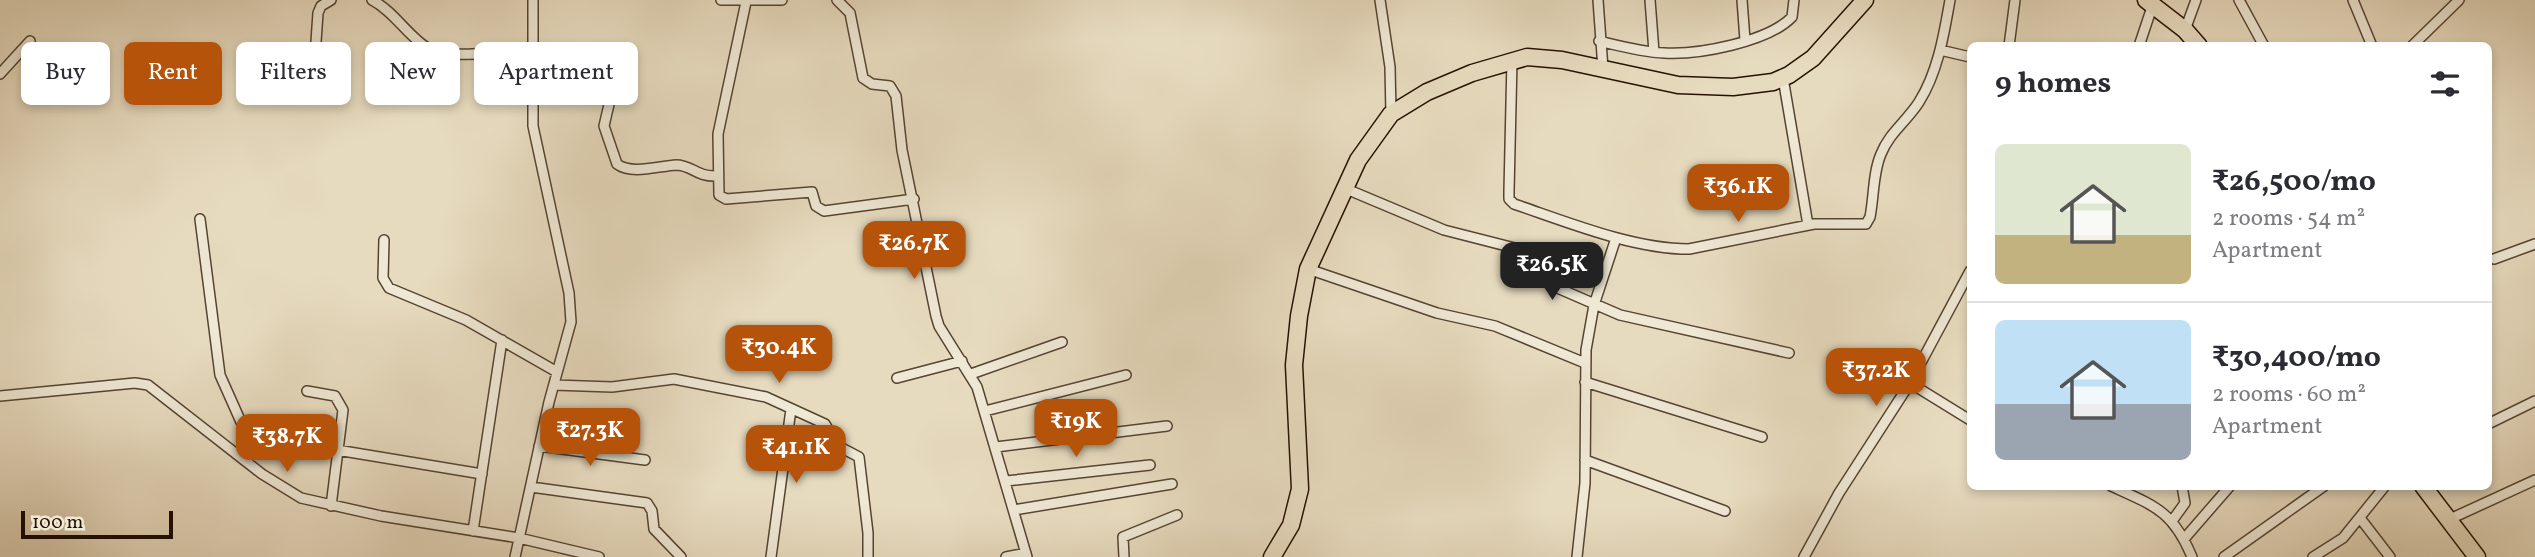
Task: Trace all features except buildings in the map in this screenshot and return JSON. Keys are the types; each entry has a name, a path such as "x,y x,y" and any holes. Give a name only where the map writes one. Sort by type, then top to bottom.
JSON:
{"highway":[{"path":"1272,557 1291,525 1300,489 1294,365 1298,316 1308,268 1344,188 1370,139 1391,114 1450,82 1512,60 1543,57 1655,82 1705,88 1755,85 1783,78 1813,58 1865,0"},
{"path":"2150,2 2196,42"},
{"path":"2426,490 2477,557"}],"street":[{"path":"316,42 318,13 321,6 331,0"},
{"path":"372,0 392,13 430,50 448,54 474,52"},
{"path":"531,42 533,0"},
{"path":"721,0 782,0"},
{"path":"837,0 850,13 863,78 872,84 890,86 897,96 902,150 939,326 971,374 996,446 1026,555 1006,557"},
{"path":"1380,0 1390,67 1391,114"},
{"path":"1598,0 1603,69"},
{"path":"1650,0 1654,52"},
{"path":"1742,0 1745,40"},
{"path":"1600,41 1654,52 1686,53 1745,40 1785,23 1792,17 1794,0"},
{"path":"1512,60 1509,199 1514,204 1616,238 1689,249 1808,225 1866,224 1870,217 1879,157 1889,136 1918,103 1930,81 1940,50 1950,0"},
{"path":"2010,42 2015,0"},
{"path":"2185,30 2196,0"},
{"path":"2239,0 2262,42"},
{"path":"2353,0 2370,42"},
{"path":"2416,42 2459,0"},
{"path":"746,2 720,119 718,191 726,199 812,192 816,206 824,211 914,199"},
{"path":"2140,42 2150,2"},
{"path":"0,74 30,41"},
{"path":"1940,50 1967,56"},
{"path":"1783,78 1808,225"},
{"path":"515,557 571,321 533,126 532,105"},
{"path":"609,105 604,126 617,164 633,169 679,165 691,168 699,176 717,176"},
{"path":"1344,188 1444,230 1526,251 1545,281 1628,318 1788,353"},
{"path":"200,219 220,375 245,431 248,462"},
{"path":"1577,557 1585,460 1585,363 1594,305 1616,238"},
{"path":"384,240 384,284 395,291 457,315 558,372"},
{"path":"2494,259 2535,244"},
{"path":"1308,268 1437,313 1495,326 1585,363"},
{"path":"1804,557 1839,493 1910,383 1967,279"},
{"path":"474,531 502,340"},
{"path":"971,374 1062,342"},
{"path":"897,378 962,361"},
{"path":"985,411 1126,375"},
{"path":"554,385 612,387 674,379 766,397 825,424 838,446 859,457 868,557"},
{"path":"1585,382 1762,436"},
{"path":"0,396 135,383 148,385 283,489 331,506 519,538 598,557"},
{"path":"1910,383 1967,417"},
{"path":"307,391 335,396 341,402 342,418 331,506"},
{"path":"2492,422 2535,401"},
{"path":"771,557 791,409"},
{"path":"996,446 1167,426"},
{"path":"540,446 645,460"},
{"path":"337,450 482,474"},
{"path":"1585,460 1725,510"},
{"path":"1006,481 1150,465"},
{"path":"2450,519 2535,480"},
{"path":"1014,510 1172,484"},
{"path":"531,487 647,503 652,511 654,529 681,557"},
{"path":"2120,490 2151,505 2172,520 2192,557"},
{"path":"2172,520 2185,503 2183,490"},
{"path":"2184,539 2227,490"},
{"path":"2224,557 2318,490"},
{"path":"2314,557 2343,538 2382,490"},
{"path":"1124,557 1124,537 1177,515"},
{"path":"2360,518 2386,556"}]}
